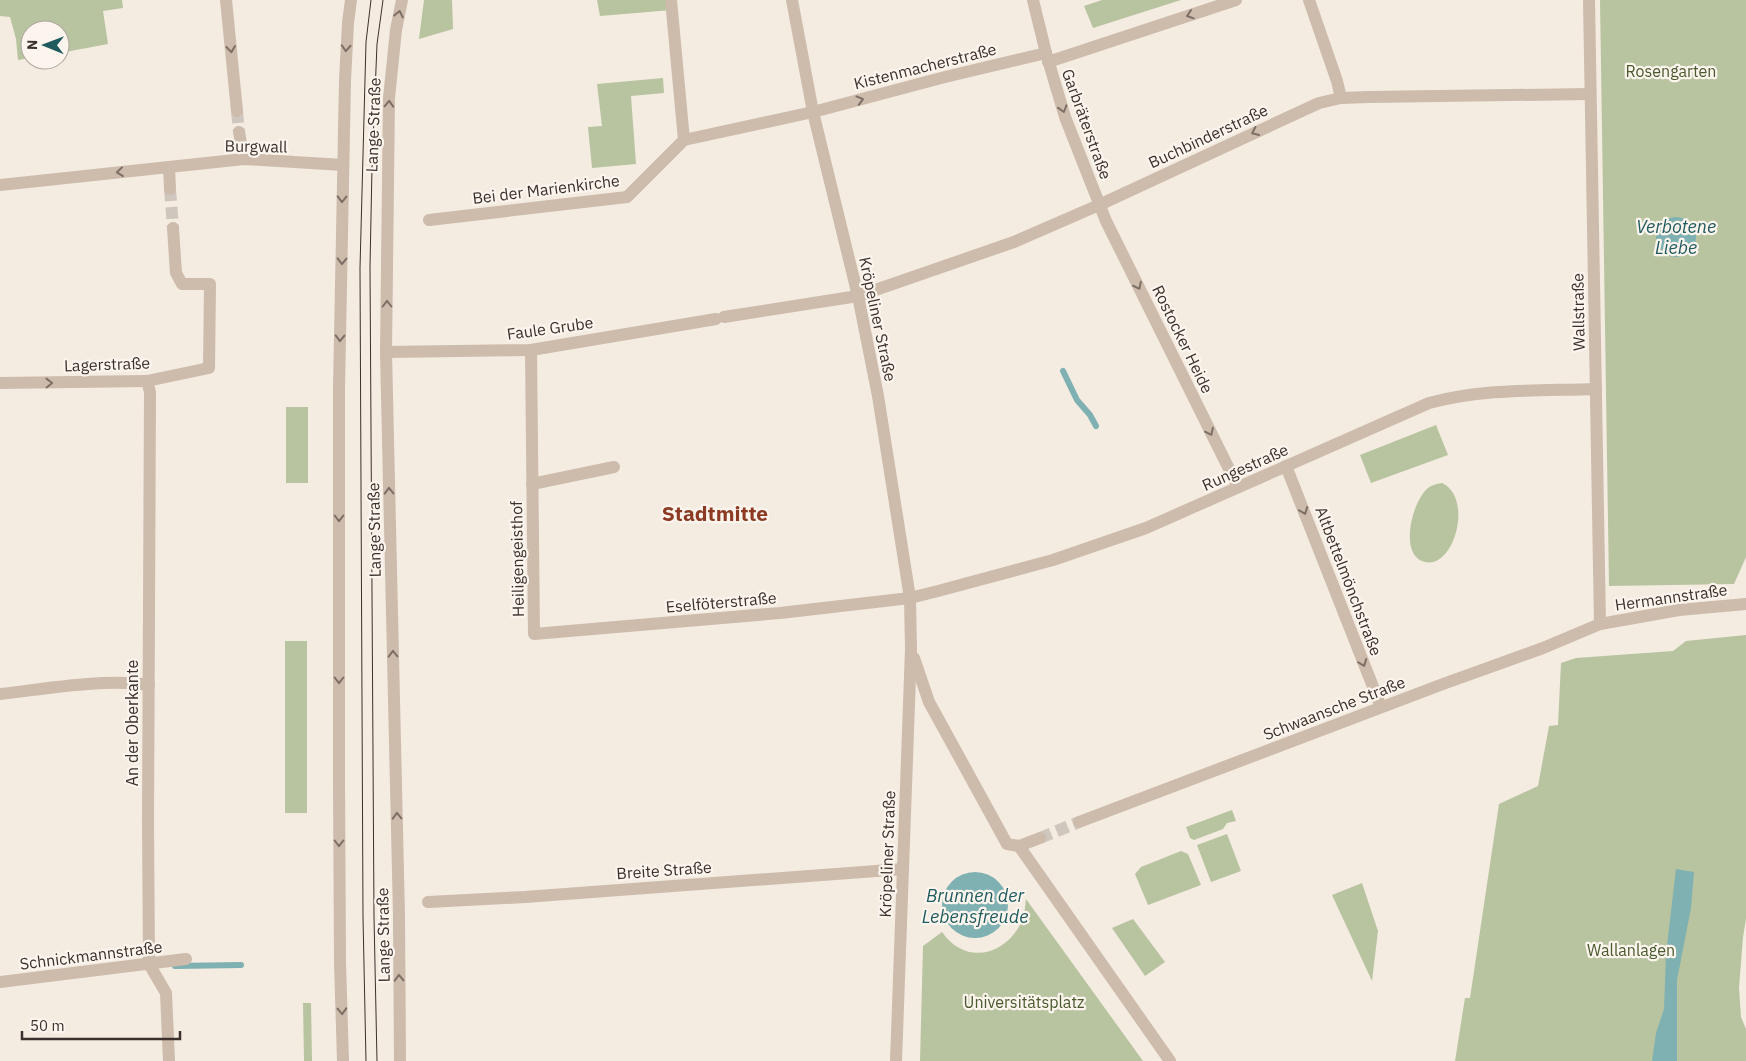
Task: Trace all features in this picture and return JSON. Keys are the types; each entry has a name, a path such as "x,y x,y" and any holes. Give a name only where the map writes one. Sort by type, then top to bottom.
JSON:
{"street":[{"path":"226,0 237,111"},
{"name":"Lange Straße","path":"343,1061 340,962 339,399 343,165 347,42 351,0"},
{"name":"Lange Straße","path":"400,1061 386,352 389,98 396,30 402,0"},
{"path":"671,0 684,140"},
{"name":"Kröpeliner Straße","path":"792,0 813,112 858,296 878,396 910,598 911,649 896,1061"},
{"name":"Garbräterstraße","path":"1033,0 1043,57 1100,204"},
{"name":"Kistenmacherstraße","path":"684,140 813,112 946,77 1043,57 1072,54 1236,0"},
{"path":"1309,0 1341,98"},
{"name":"Wallstraße","path":"1589,0 1600,624"},
{"name":"Buchbinderstraße","path":"858,296 1014,242 1319,103 1341,98 1590,94"},
{"path":"239,132 244,158"},
{"name":"Bei der Marienkirche","path":"429,220 627,197 684,140"},
{"name":"Burgwall","path":"0,185 244,158 343,165"},
{"path":"168,167 170,189"},
{"name":"Rostocker Heide","path":"1100,204 1238,487"},
{"name":"Lagerstraße","path":"0,383 147,381 209,368 210,284 182,284 176,273 173,228"},
{"name":"Faule Grube","path":"386,352 531,350 858,296"},
{"name":"Heiligengeisthof","path":"531,350 534,634"},
{"name":"An der Oberkante","path":"147,381 150,392 149,964"},
{"name":"Rungestraße","path":"910,598 1053,560 1146,528 1416,409 1445,399 1498,391 1596,389"},
{"name":"Altbettelmönchstraße","path":"1286,466 1381,707"},
{"name":"Heiligengeisthof","path":"532,484 614,467"},
{"name":"Eselföterstraße","path":"534,634 763,615 910,598"},
{"name":"Hermannstraße","path":"1600,624 1679,610 1746,604"},
{"name":"Schwaansche Straße","path":"1079,822 1381,707 1543,648 1600,624"},
{"name":"Kröpeliner Straße","path":"911,649 929,702 1007,844 1019,846"},
{"path":"0,694 128,682 149,685"},
{"path":"1040,838 1019,846 1170,1061"},
{"name":"Breite Straße","path":"428,902 525,897 903,869"},
{"name":"Schnickmannstraße","path":"0,982 186,959"},
{"path":"149,964 166,993 168,1061"}],"green space":[{"path":"0,0 122,0 123,8 103,11 108,44 70,51 70,20 20,20 20,60 18,60 16,39 10,17 0,16"},
{"path":"424,0 452,0 453,29 419,39"},
{"path":"597,0 671,0 672,10 600,16"},
{"path":"1102,0 1181,0 1093,28 1084,6"},
{"name":"Rosengarten","path":"1600,0 1746,0 1746,557 1734,584 1609,586"},
{"path":"663,78 664,93 631,96 636,164 592,168 588,127 602,126 597,84"},
{"path":"286,407 308,407 308,483 286,483"},
{"path":"1436,425 1448,455 1371,483 1360,455"},
{"path":"1442,483 1452,491 1457,503 1456,531 1452,544 1444,555 1435,561 1425,562 1417,558 1412,550 1410,528 1417,504 1422,495 1428,488"},
{"name":"Wallanlagen","path":"1746,635 1746,919 1739,988 1741,1017 1746,1029 1746,1061 1455,1061 1465,998 1470,998 1499,804 1538,786 1549,726 1558,725 1561,663 1576,658 1673,651 1686,641"},
{"path":"285,641 307,641 307,813 285,813"},
{"path":"1232,810 1236,821 1227,823 1223,829 1194,840 1190,838 1186,827"},
{"path":"1227,834 1241,871 1211,882 1197,845"},
{"path":"1181,851 1188,854 1201,885 1148,905 1135,874 1141,867"},
{"path":"1362,883 1378,931 1372,981 1332,895"},
{"name":"Universitätsplatz","path":"1026,899 1143,1061 920,1061 923,946 942,932 952,943 963,950 974,953 998,948 1008,941 1016,931 1023,918"},
{"path":"1133,919 1165,962 1145,976 1112,928"},
{"path":"303,1003 311,1003 312,1061 304,1061"}],"water":[{"name":"Verbotene Liebe","path":"1676,217 1690,223 1696,237 1690,251 1676,257 1662,251 1656,237 1662,223"},
{"path":"1676,869 1694,872 1691,908 1677,980 1677,1061 1652,1061 1656,1033 1664,1009 1666,954"},
{"name":"Brunnen der Lebensfreude","path":"975,872 987,875 998,882 1005,893 1008,905 1005,917 998,928 987,935 975,938 963,935 952,928 945,917 942,905 945,893 952,882 963,875"}],"waterway":[{"path":"1063,371 1077,400 1090,415 1096,426"},
{"path":"175,966 241,965"}],"tunnel":[{"path":"237,111 239,132"},
{"path":"170,189 173,228"},
{"path":"1040,838 1079,822"}],"tram line":[{"path":"366,1061 363,917 360,268 366,42 371,0"},
{"path":"377,1061 374,917 370,267 377,44 383,0"}],"district":[{"name":"Stadtmitte","path":"715,513"}]}
